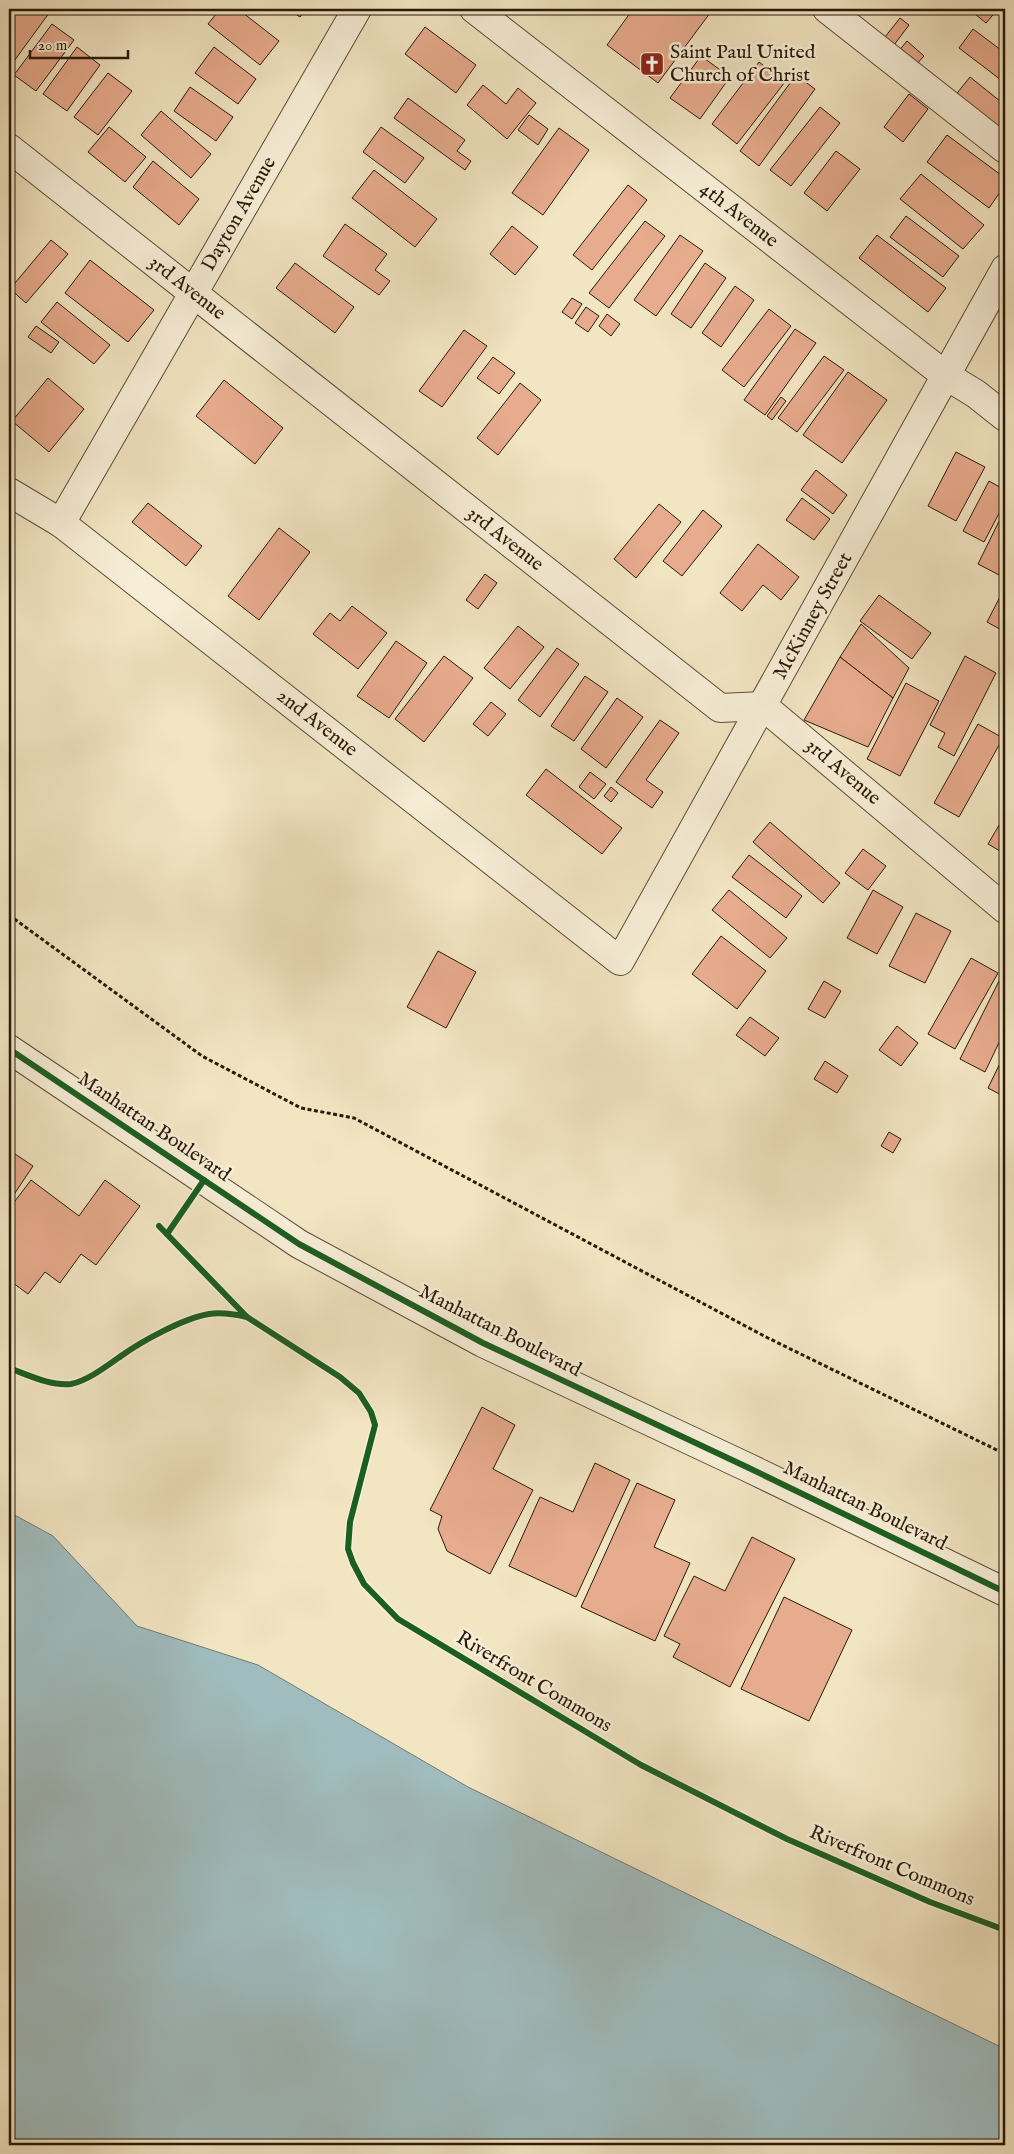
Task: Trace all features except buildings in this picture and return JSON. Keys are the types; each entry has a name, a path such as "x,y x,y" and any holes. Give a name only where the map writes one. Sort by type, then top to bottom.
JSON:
{"street":[{"name":"Dayton Avenue","path":"61,523 357,9"},
{"name":"4th Avenue","path":"474,9 945,375 976,394 1005,417"},
{"path":"827,9 1005,149"},
{"name":"3rd Avenue","path":"9,148 720,708 764,706 1005,909"},
{"name":"McKinney Street","path":"620,961 764,706 945,375 1005,270"},
{"name":"2nd Avenue","path":"9,492 61,523 620,961"},
{"name":"Manhattan Boulevard","path":"9,1049 299,1244 483,1343 1005,1592"}],"path":[{"path":"9,915 202,1056 301,1108 354,1118 768,1338 1005,1454"}],"water":[{"path":"9,1512 53,1536 137,1626 258,1665 468,1787 1005,2049 1005,2145 9,2145"}],"cycle path":[{"path":"9,1049 299,1244 483,1343 749,1468 1005,1592"},
{"path":"167,1234 204,1180"},
{"path":"159,1226 247,1317"},
{"name":"Riverfront Commons","path":"9,1368 47,1382 71,1384 90,1376 163,1331 188,1320 214,1313 247,1317 340,1377 359,1393 371,1412 375,1425 350,1522 348,1549 364,1584 398,1619 641,1765 787,1839 930,1902 1005,1930"}],"place":[{"name":"Saint Paul United Church of Christ","path":"652,64"}]}
